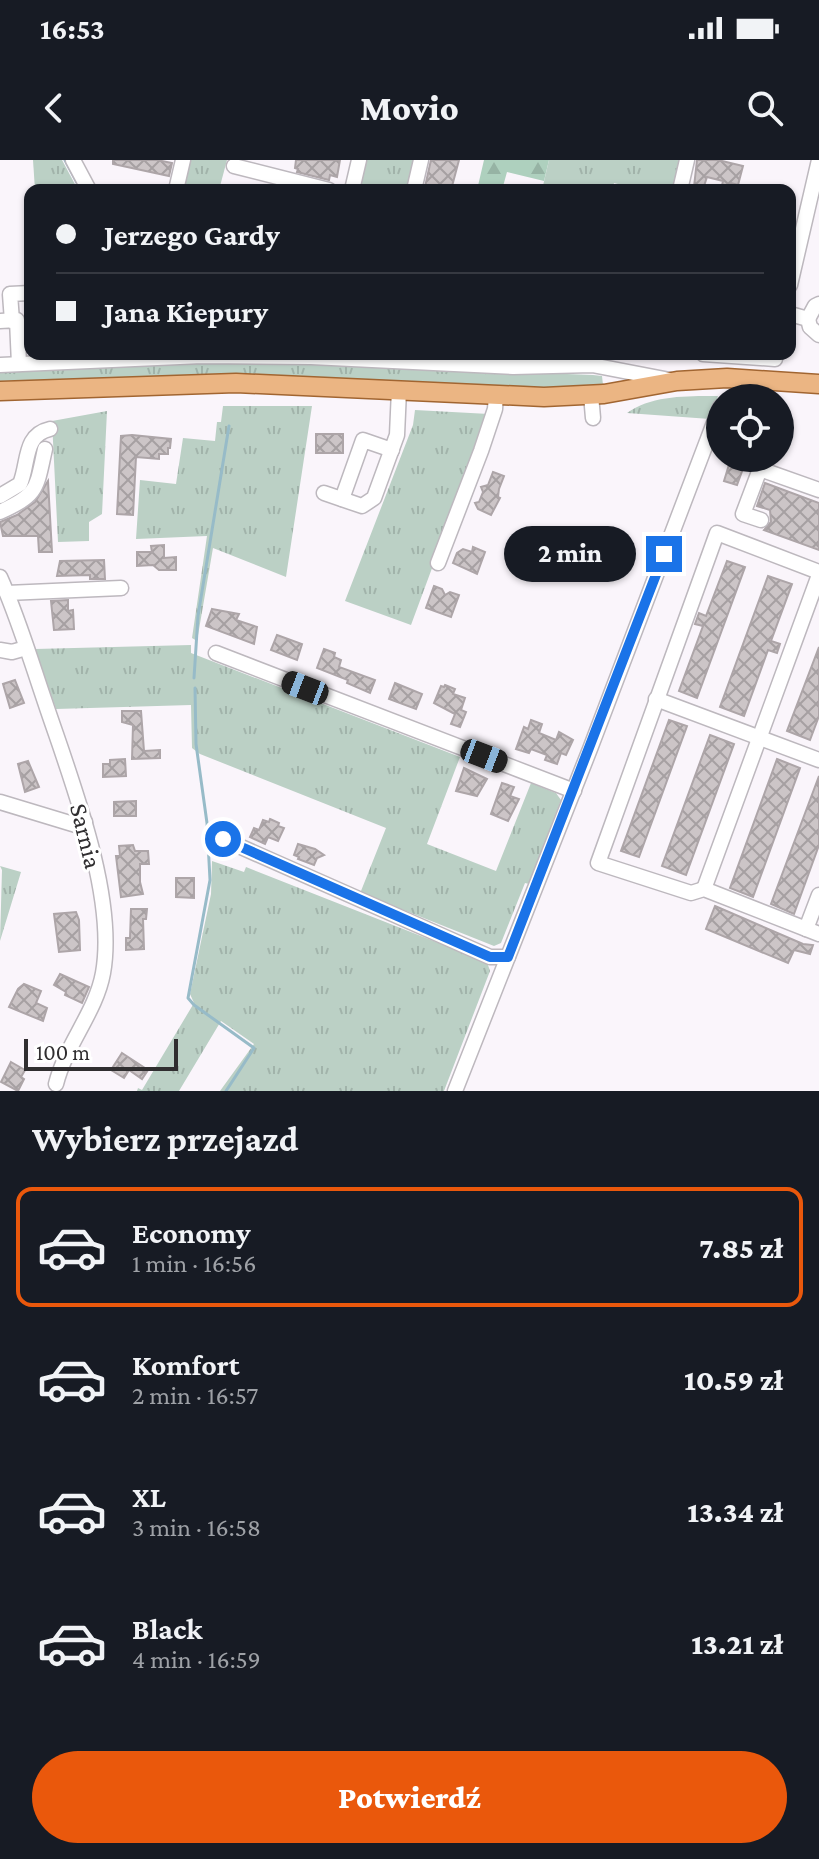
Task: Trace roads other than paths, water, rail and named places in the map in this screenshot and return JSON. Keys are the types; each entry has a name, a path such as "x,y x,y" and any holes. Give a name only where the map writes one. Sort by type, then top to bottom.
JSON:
{"main road":[{"path":"0,391 236,383 544,397 597,395 677,381 727,378 819,384"}],"street":[{"path":"177,184 183,160"},
{"path":"353,184 359,160"},
{"path":"415,184 421,160"},
{"path":"683,184 687,160"},
{"path":"796,259 819,160"},
{"path":"76,162 86,184"},
{"path":"234,166 292,184"},
{"path":"19,364 17,320 6,321 10,294 24,293"},
{"path":"819,304 808,319 810,327 819,335"},
{"path":"796,316 808,319"},
{"path":"0,365 56,360"},
{"path":"372,360 513,367 599,366 677,381"},
{"path":"774,381 776,360"},
{"path":"593,418 597,395 609,382 608,375 599,366"},
{"path":"726,384 727,378"},
{"path":"324,493 362,506 374,498 397,434 399,390"},
{"path":"438,563 481,451 495,409 496,395"},
{"path":"0,496 20,484 33,438 50,429"},
{"path":"342,499 363,440 392,450"},
{"path":"455,1091 574,791 706,444"},
{"path":"0,512 27,500 36,488 45,449"},
{"path":"761,520 743,514 760,469 819,490"},
{"path":"704,889 819,573 717,533 598,863 691,893 704,889 813,932 819,895"},
{"name":"Sarnia","path":"0,577 85,822 104,916 104,971 98,992 61,1062 56,1089"},
{"path":"7,593 121,588"},
{"path":"0,650 12,652 26,648"},
{"path":"216,653 574,791"},
{"path":"656,699 819,760"},
{"path":"0,802 76,825 85,822"},
{"path":"223,839 490,957 508,957"}],"waterway":[{"path":"65,160 78,184"},
{"path":"194,678 198,616 229,426"},
{"path":"195,688 196,744 207,823 210,880 188,998 254,1048 226,1091"}]}
